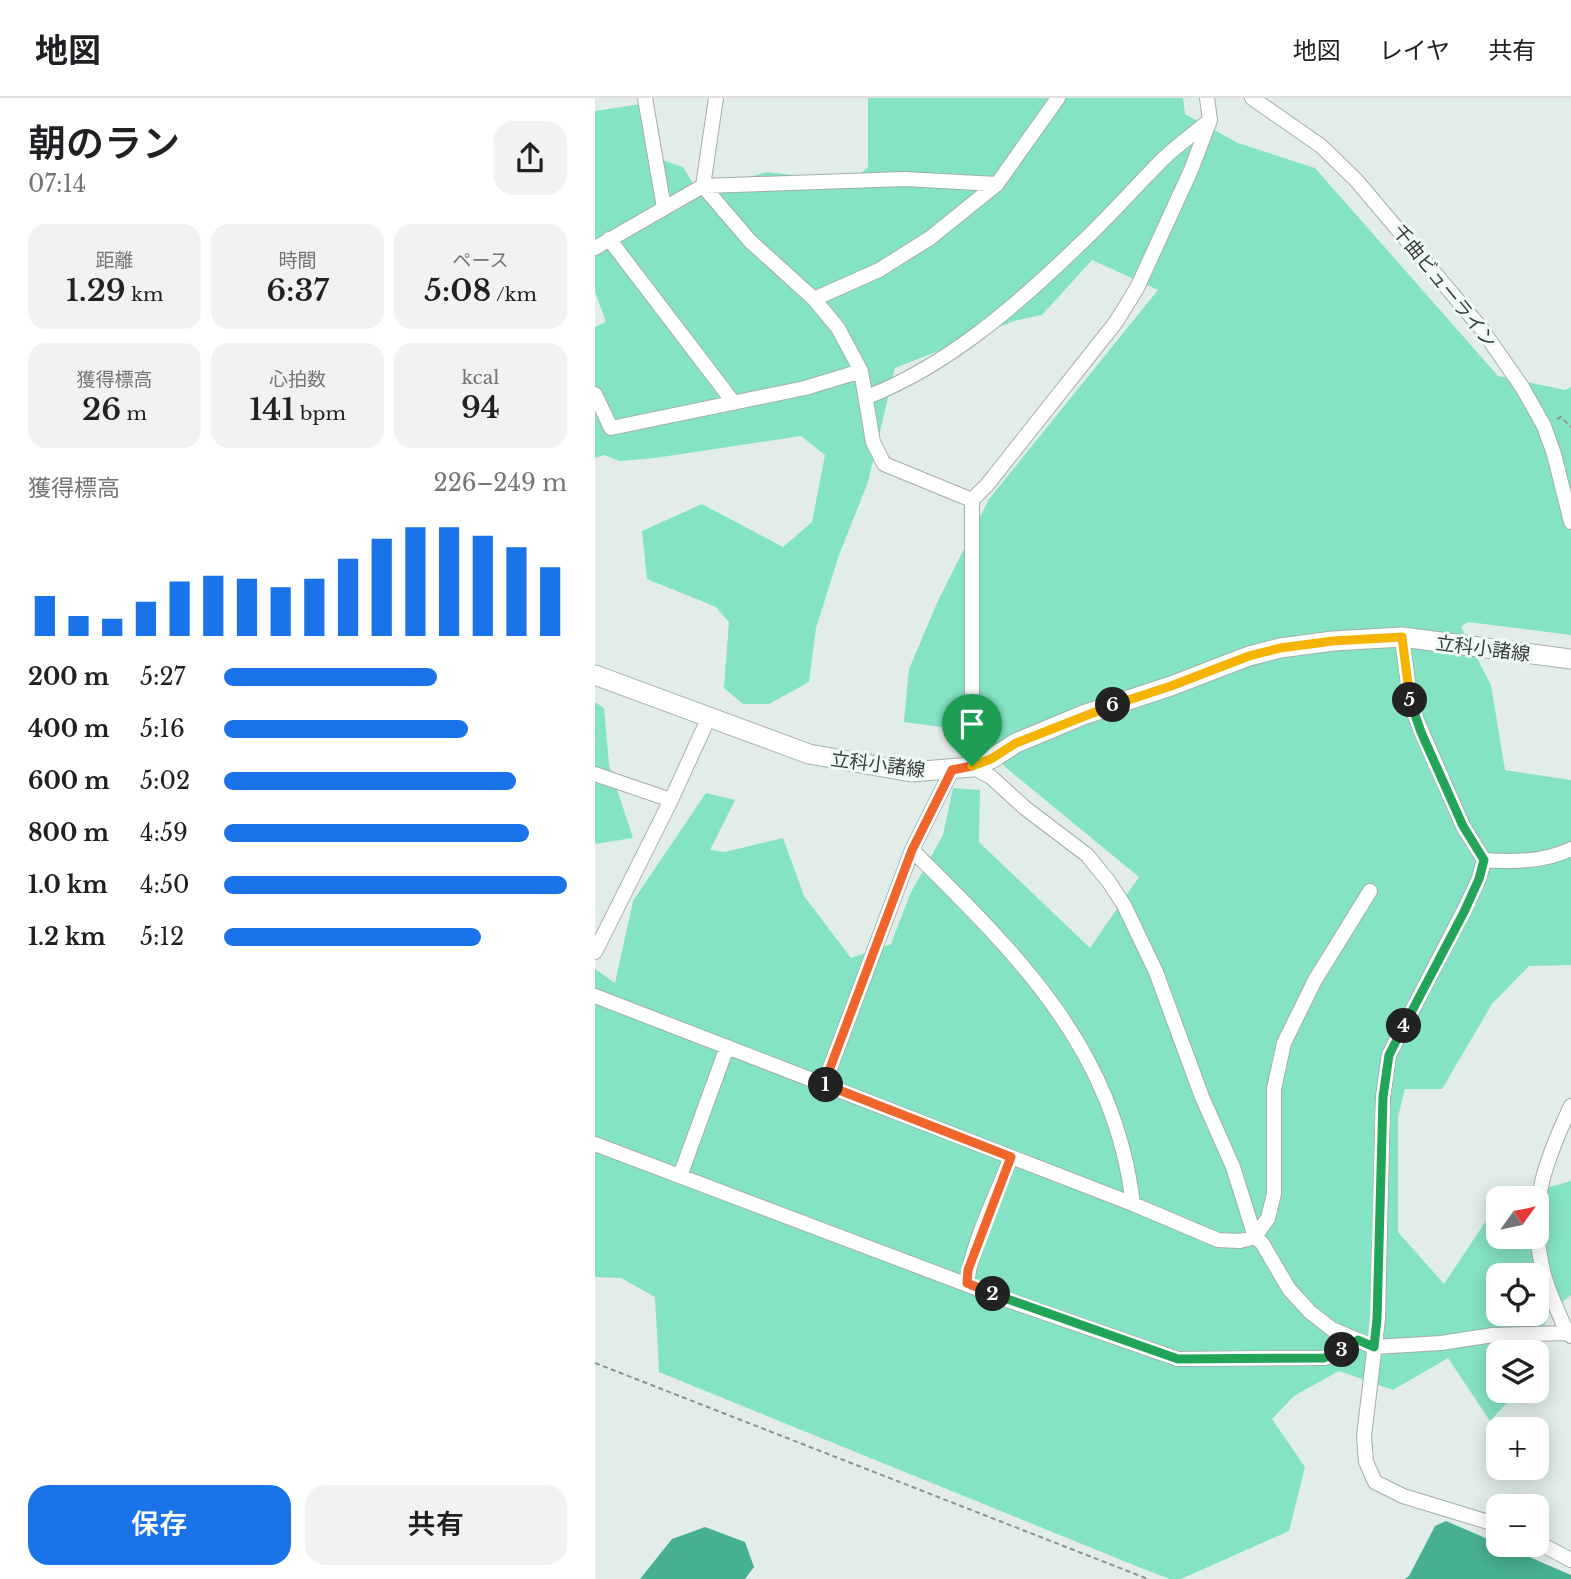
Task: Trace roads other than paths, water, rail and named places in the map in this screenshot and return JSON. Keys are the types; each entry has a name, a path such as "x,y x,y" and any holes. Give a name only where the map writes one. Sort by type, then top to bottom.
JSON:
{"main road":[{"name":"立科小諸線","path":"595,675 810,754 911,772 962,768 991,759 1016,743 1083,715 1171,686 1249,656 1280,648 1333,641 1402,637 1571,659"}],"street":[{"path":"645,98 664,208"},
{"path":"716,98 703,186 750,241 814,299 838,328 861,371 873,442 884,464 972,500"},
{"path":"814,299 879,270 930,238 997,184 1058,98"},
{"path":"824,1084 912,850 962,768 972,500 987,485 1116,322 1137,288 1191,170 1210,121 1207,98"},
{"name":"千曲ビューライン","path":"1252,98 1321,146 1387,214 1481,328 1508,366 1544,426 1571,522"},
{"path":"867,397 933,365 1010,308 1079,246 1166,156 1210,121"},
{"path":"595,248 703,186 904,179 997,184"},
{"path":"609,239 734,403"},
{"path":"595,394 611,428 804,388 861,371"},
{"path":"1402,637 1411,707 1463,826 1484,860 1479,879 1464,912 1389,1055 1383,1097 1377,1319 1364,1436 1366,1462 1375,1482 1403,1496 1486,1521"},
{"path":"595,952 709,717"},
{"path":"962,768 991,777 1025,808 1087,855 1124,905 1156,972 1202,1097 1233,1167 1255,1237 1262,1243 1289,1289 1310,1312 1332,1329 1374,1347 1441,1343 1493,1335 1569,1335 1545,1278 1538,1238 1537,1209 1550,1151 1571,1106"},
{"path":"595,774 671,800"},
{"path":"1484,860 1521,863 1571,849"},
{"path":"912,850 1030,974 1056,1006 1085,1052 1118,1127 1130,1176 1133,1204"},
{"path":"595,996 1133,1204 1218,1240 1240,1241 1255,1237 1268,1218 1274,1194 1274,1089 1284,1043 1315,981 1370,891"},
{"path":"680,1175 727,1047"},
{"path":"595,1144 1178,1359 1324,1358 1358,1340"},
{"path":"967,1283 968,1270 977,1244 1011,1157"},
{"path":"1549,1548 1571,1560"}]}
